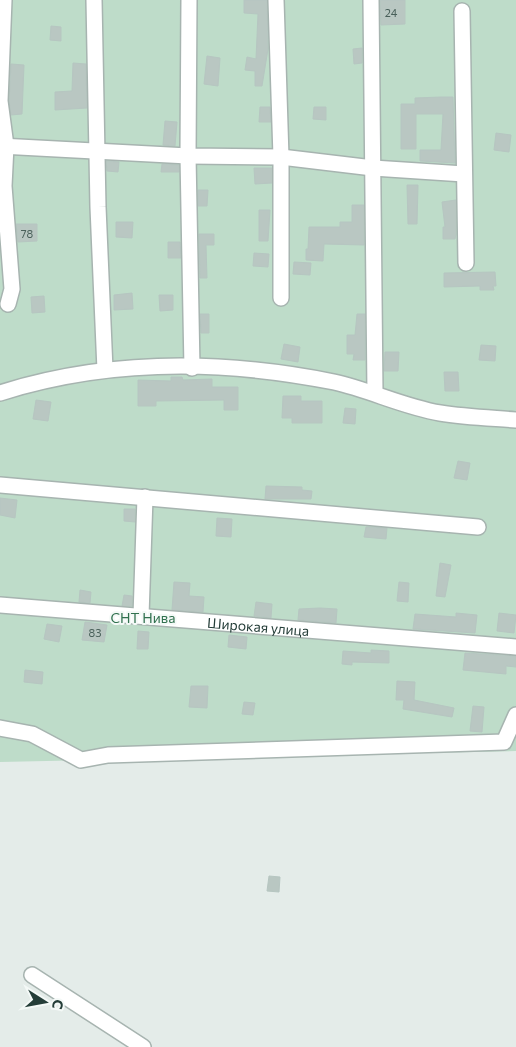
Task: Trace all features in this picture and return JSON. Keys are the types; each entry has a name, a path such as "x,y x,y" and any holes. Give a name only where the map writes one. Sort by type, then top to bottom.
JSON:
{"street":[{"path":"4,0 0,101 12,289 8,304"},
{"path":"94,0 96,151 105,370"},
{"path":"189,0 188,156 192,368"},
{"path":"276,0 281,157 281,298"},
{"path":"371,0 375,394"},
{"path":"462,11 466,263"},
{"path":"3,146 188,156 281,157 372,168 464,174"},
{"path":"0,393 27,384 105,370 172,365 192,368 249,370 296,376 336,383 440,413 516,420"},
{"path":"0,484 478,527"},
{"path":"141,616 145,497"},
{"name":"Широкая улица","path":"0,604 516,647"},
{"path":"0,728 32,734 81,760 108,755 504,742 516,714"},
{"path":"32,975 143,1047"}],"green space":[{"name":"СНТ Нива","path":"0,0 516,0 516,751 0,762"}],"building":[{"path":"244,0 267,0 268,49 262,86 255,86 255,71 245,70 247,57 256,59 258,14 244,13"},
{"path":"380,0 405,0 405,24 381,25"},
{"path":"51,26 61,27 61,41 50,40"},
{"path":"362,48 362,63 354,64 353,49"},
{"path":"207,56 220,58 218,86 204,84"},
{"path":"73,63 86,64 87,108 55,110 55,92 72,91"},
{"path":"11,64 24,65 22,114 11,115 9,101"},
{"path":"453,97 455,163 420,161 420,150 441,150 443,114 416,114 416,149 401,149 401,104 415,104 415,98"},
{"path":"260,107 270,107 271,122 259,122"},
{"path":"314,107 326,107 326,120 313,119"},
{"path":"165,121 177,122 175,146 163,145"},
{"path":"496,133 511,135 509,152 494,150"},
{"path":"106,161 119,162 118,172 107,171"},
{"path":"162,164 179,165 179,172 161,172"},
{"path":"254,168 272,168 272,183 255,184"},
{"path":"407,185 418,185 417,224 408,224"},
{"path":"198,190 208,190 207,206 198,206"},
{"path":"456,200 455,239 443,239 443,227 445,227 442,202"},
{"path":"352,205 364,205 364,245 324,244 323,261 306,260 309,227 340,227 340,222 352,222"},
{"path":"259,210 270,210 268,241 259,241"},
{"path":"116,222 133,222 132,238 116,237"},
{"path":"16,224 37,224 37,241 18,242"},
{"path":"199,234 214,234 214,245 206,245 207,278 200,278"},
{"path":"168,242 180,242 181,258 168,258"},
{"path":"254,253 269,254 268,267 253,266"},
{"path":"294,262 311,263 310,275 293,274"},
{"path":"495,272 496,286 493,286 494,290 480,290 480,286 444,287 444,273"},
{"path":"132,293 133,309 114,310 114,295"},
{"path":"159,295 173,295 173,310 160,311"},
{"path":"44,296 45,312 32,313 31,297"},
{"path":"200,314 209,314 209,333 201,333"},
{"path":"357,314 365,314 365,360 353,360 354,354 347,354 347,335 355,335"},
{"path":"284,344 300,347 298,362 281,359"},
{"path":"481,345 496,346 495,361 479,360"},
{"path":"385,352 399,352 398,371 384,371"},
{"path":"444,372 458,372 459,391 445,391"},
{"path":"171,377 182,377 183,380 212,379 212,387 238,387 238,410 224,410 224,400 156,401 156,406 138,406 138,380 171,381"},
{"path":"283,396 301,396 301,401 322,401 322,423 292,423 292,418 282,418"},
{"path":"36,400 51,402 48,421 33,419"},
{"path":"345,408 356,409 355,424 343,423"},
{"path":"458,461 470,463 467,480 454,478"},
{"path":"266,486 302,487 302,490 312,491 311,499 265,499"},
{"path":"0,498 17,500 15,518 0,515"},
{"path":"124,509 135,509 135,522 124,521"},
{"path":"217,518 232,519 231,537 216,536"},
{"path":"366,527 387,528 386,539 364,537"},
{"path":"440,563 451,565 445,597 436,596"},
{"path":"174,582 190,583 189,596 204,597 203,612 172,610"},
{"path":"399,582 409,583 408,602 397,601"},
{"path":"80,590 91,592 90,603 79,602"},
{"path":"124,595 132,596 132,606 122,606"},
{"path":"256,602 272,604 271,618 254,616"},
{"path":"299,609 337,609 336,623 298,620"},
{"path":"456,613 477,615 475,633 413,629 415,614 456,617"},
{"path":"499,613 516,615 514,633 497,631"},
{"path":"85,622 107,625 104,642 82,640"},
{"path":"47,624 62,626 59,642 44,639"},
{"path":"138,631 149,632 148,649 137,649"},
{"path":"229,635 247,637 246,649 228,647"},
{"path":"371,650 389,651 389,663 352,662 352,665 342,664 343,651 371,653"},
{"path":"465,653 516,656 516,667 506,666 506,674 463,670"},
{"path":"25,670 43,672 42,684 24,682"},
{"path":"397,681 415,682 414,700 454,708 452,717 403,709 404,700 396,700"},
{"path":"191,686 208,686 207,708 189,707"},
{"path":"244,702 255,703 253,715 242,714"},
{"path":"473,706 484,707 482,732 470,731"},
{"path":"269,876 280,877 279,892 267,891"}]}
